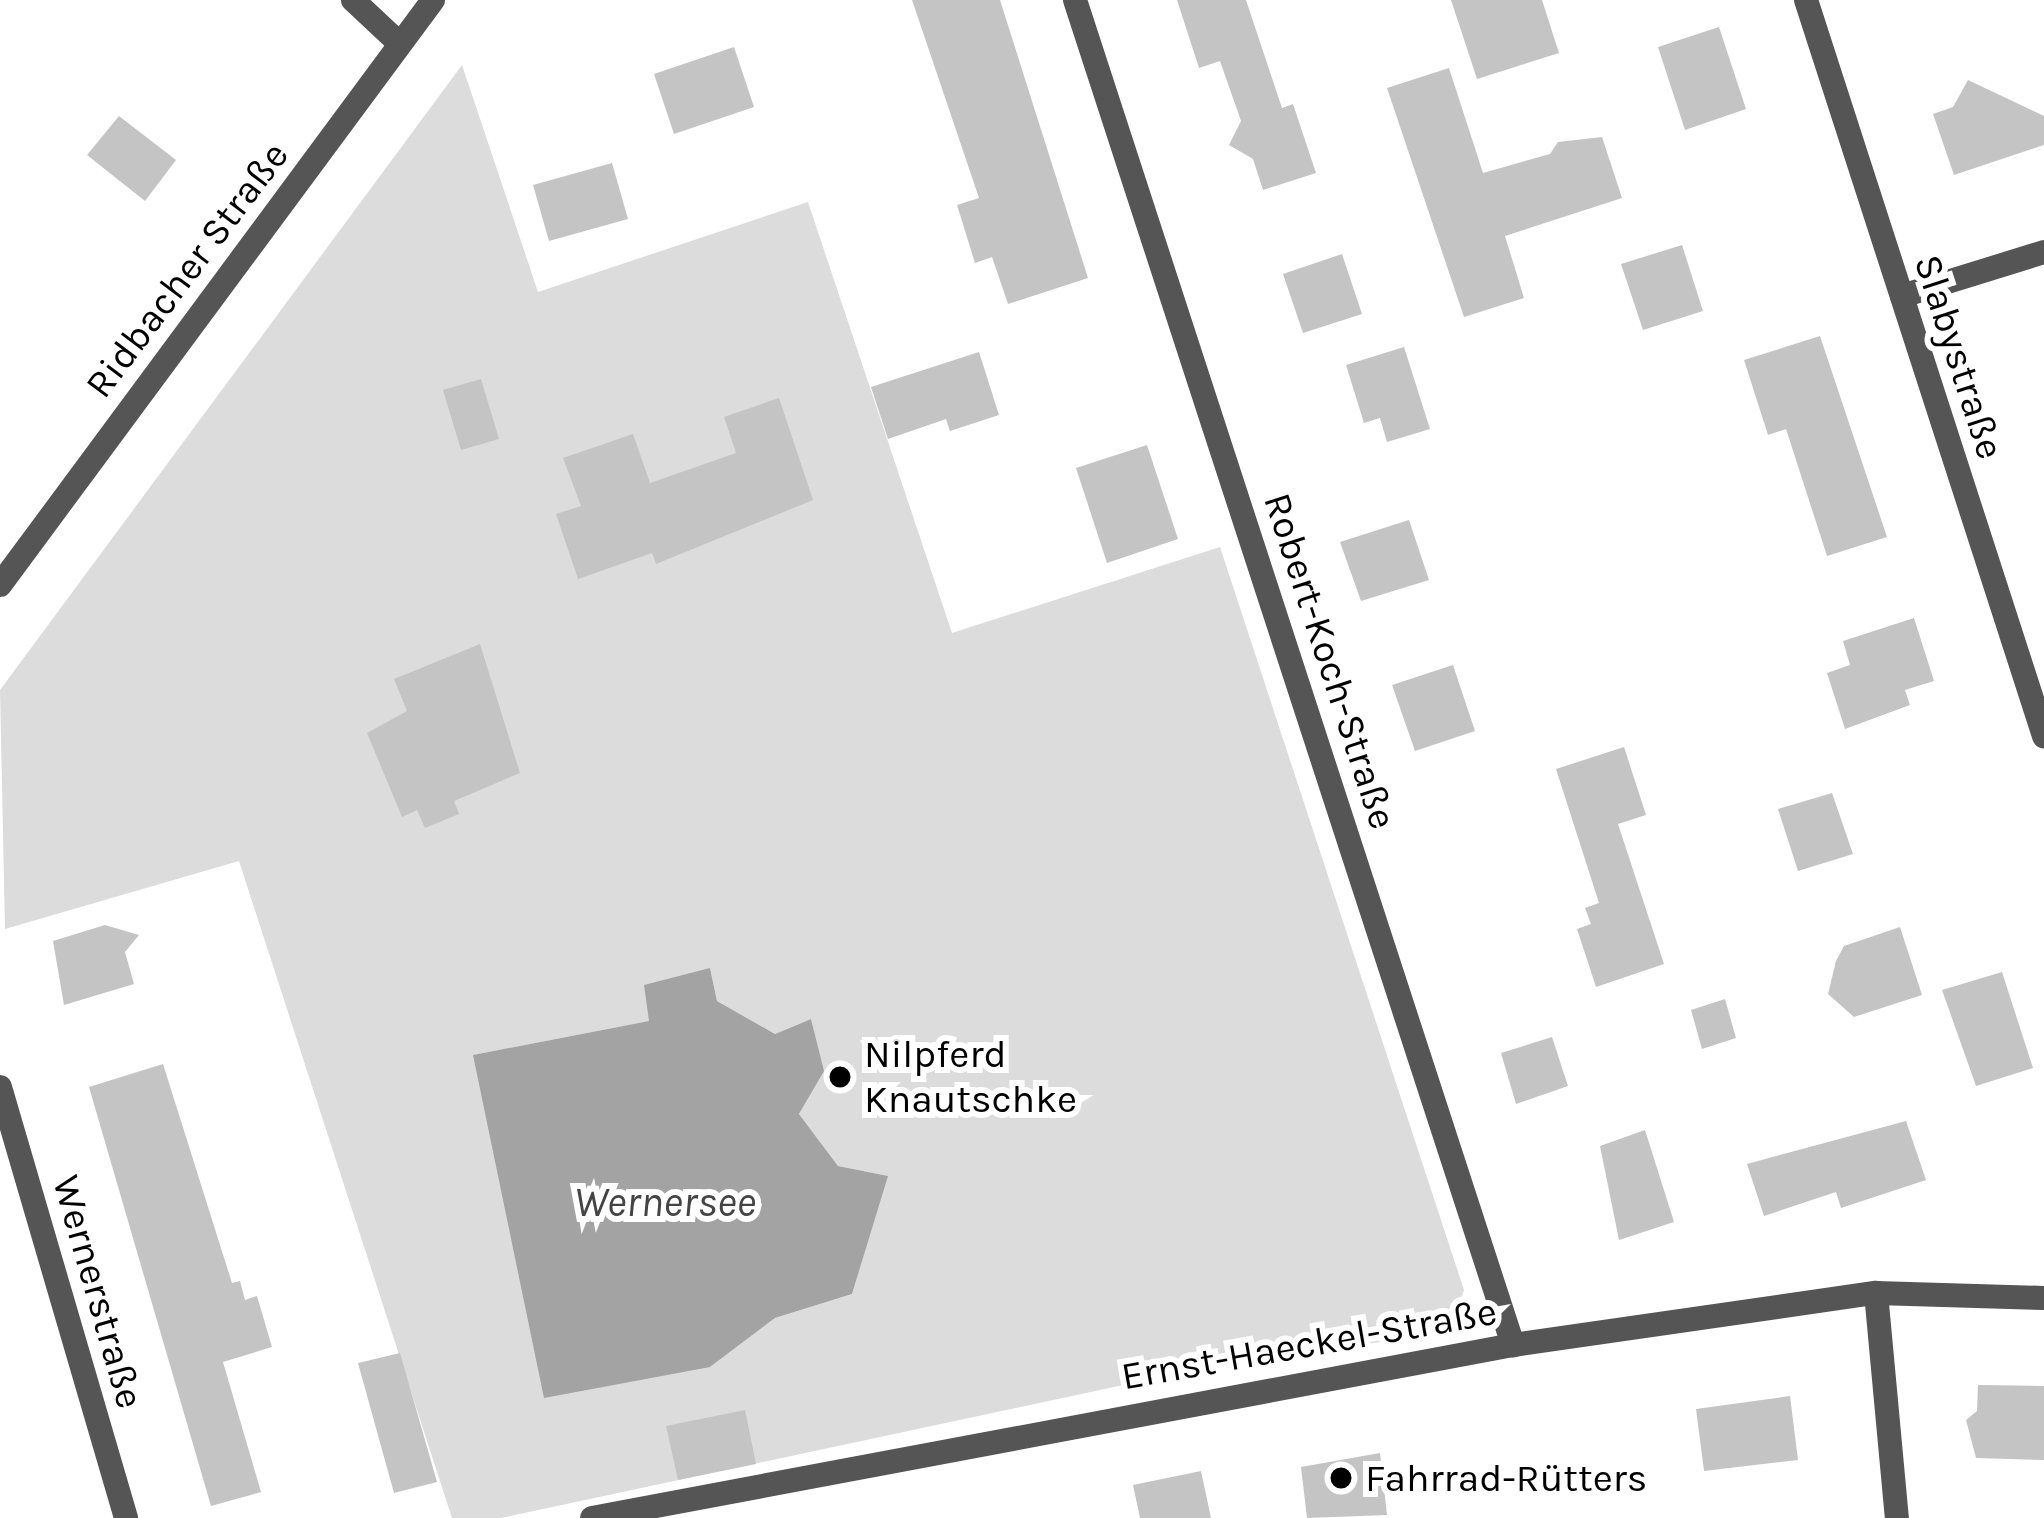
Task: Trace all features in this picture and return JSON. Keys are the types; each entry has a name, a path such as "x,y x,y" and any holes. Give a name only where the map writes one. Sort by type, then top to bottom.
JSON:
{"street":[{"path":"353,0 400,44"},
{"name":"Ridbacher Straße","path":"0,585 433,0"},
{"name":"Robert-Koch-Straße","path":"1075,0 1514,1345"},
{"name":"Slabystraße","path":"1806,0 2044,736"},
{"path":"1902,296 2044,252"},
{"name":"Wernerstraße","path":"0,1087 126,1518"},
{"path":"1876,1293 1898,1518"},
{"name":"Ernst-Haeckel-Straße","path":"592,1518 1514,1345 1876,1293 2044,1298"}],"shaded area":[{"path":"462,65 538,292 808,202 952,633 1220,547 1464,1290 1450,1332 1212,1366 501,1518 452,1518 239,861 5,929 0,690","holes":["710,968 717,1001 775,1034 811,1019 823,1071 799,1114 838,1166 887,1176 852,1294 775,1318 710,1367 473,1055 650,1021"]}],"water":[{"name":"Wernersee","path":"710,968 717,1001 775,1034 811,1019 824,1071 799,1114 838,1166 888,1176 852,1294 775,1318 710,1367 544,1398 473,1055 649,1021 644,985"}],"building":[{"path":"912,0 1000,0 1088,278 1008,304 992,257 975,263 957,205 979,198"},
{"path":"1177,0 1246,0 1282,108 1293,104 1316,173 1263,190 1253,159 1229,145 1241,121 1220,61 1199,68"},
{"path":"1451,0 1542,0 1559,53 1477,79"},
{"path":"1719,27 1746,109 1685,130 1658,47"},
{"path":"734,47 754,107 674,134 654,74"},
{"path":"1449,68 1483,173 1550,154 1558,142 1602,137 1622,198 1505,236 1524,298 1464,317 1387,88"},
{"path":"1968,80 2044,116 2044,145 1954,175 1933,114 1953,107"},
{"path":"119,116 176,160 145,201 87,155"},
{"path":"612,163 628,219 549,241 533,185"},
{"path":"1682,245 1703,311 1643,330 1621,264"},
{"path":"1342,254 1362,314 1303,333 1283,274"},
{"path":"1820,336 1887,537 1827,556 1786,429 1768,435 1744,360"},
{"path":"1404,347 1430,429 1387,442 1380,418 1364,423 1346,365"},
{"path":"979,352 999,415 950,431 946,419 888,439 871,387"},
{"path":"481,379 499,439 461,450 443,390"},
{"path":"779,398 813,500 656,564 652,553 578,579 556,514 581,506 563,458 633,434 650,483 736,453 724,417"},
{"path":"1147,445 1178,539 1107,563 1076,468"},
{"path":"1409,520 1429,580 1361,601 1340,542"},
{"path":"1914,618 1934,681 1905,690 1910,705 1845,729 1827,673 1850,665 1843,641"},
{"path":"480,644 520,773 454,801 459,814 425,828 417,810 402,817 367,733 407,711 394,679"},
{"path":"1453,665 1475,731 1415,751 1392,685"},
{"path":"1624,747 1646,815 1618,824 1664,964 1596,987 1577,929 1591,924 1585,908 1599,903 1556,769"},
{"path":"1832,793 1853,854 1798,871 1778,809"},
{"path":"105,925 139,935 125,952 134,984 64,1005 53,941"},
{"path":"1900,927 1922,995 1854,1017 1828,994 1836,961 1844,946"},
{"path":"2002,972 2033,1068 1976,1086 1942,990"},
{"path":"1725,999 1736,1038 1702,1049 1691,1010"},
{"path":"1552,1037 1568,1086 1516,1104 1501,1053"},
{"path":"163,1064 232,1283 240,1281 245,1300 257,1296 272,1347 223,1362 261,1492 211,1506 89,1087"},
{"path":"1906,1121 1926,1180 1841,1208 1836,1192 1764,1216 1747,1164"},
{"path":"1645,1130 1674,1222 1619,1240 1600,1146"},
{"path":"400,1353 437,1482 394,1493 358,1363"},
{"path":"1978,1385 2044,1386 2044,1460 1976,1458 1966,1420 1977,1411"},
{"path":"1790,1396 1798,1460 1704,1471 1696,1409"},
{"path":"745,1410 756,1464 678,1480 666,1426"},
{"path":"1380,1453 1387,1515 1307,1518 1301,1467"},
{"path":"1201,1471 1211,1518 1140,1518 1133,1485"}],"place":[{"name":"Nilpferd Knautschke","path":"840,1077"},
{"name":"Fahrrad-Rütters","path":"1341,1478"}]}
